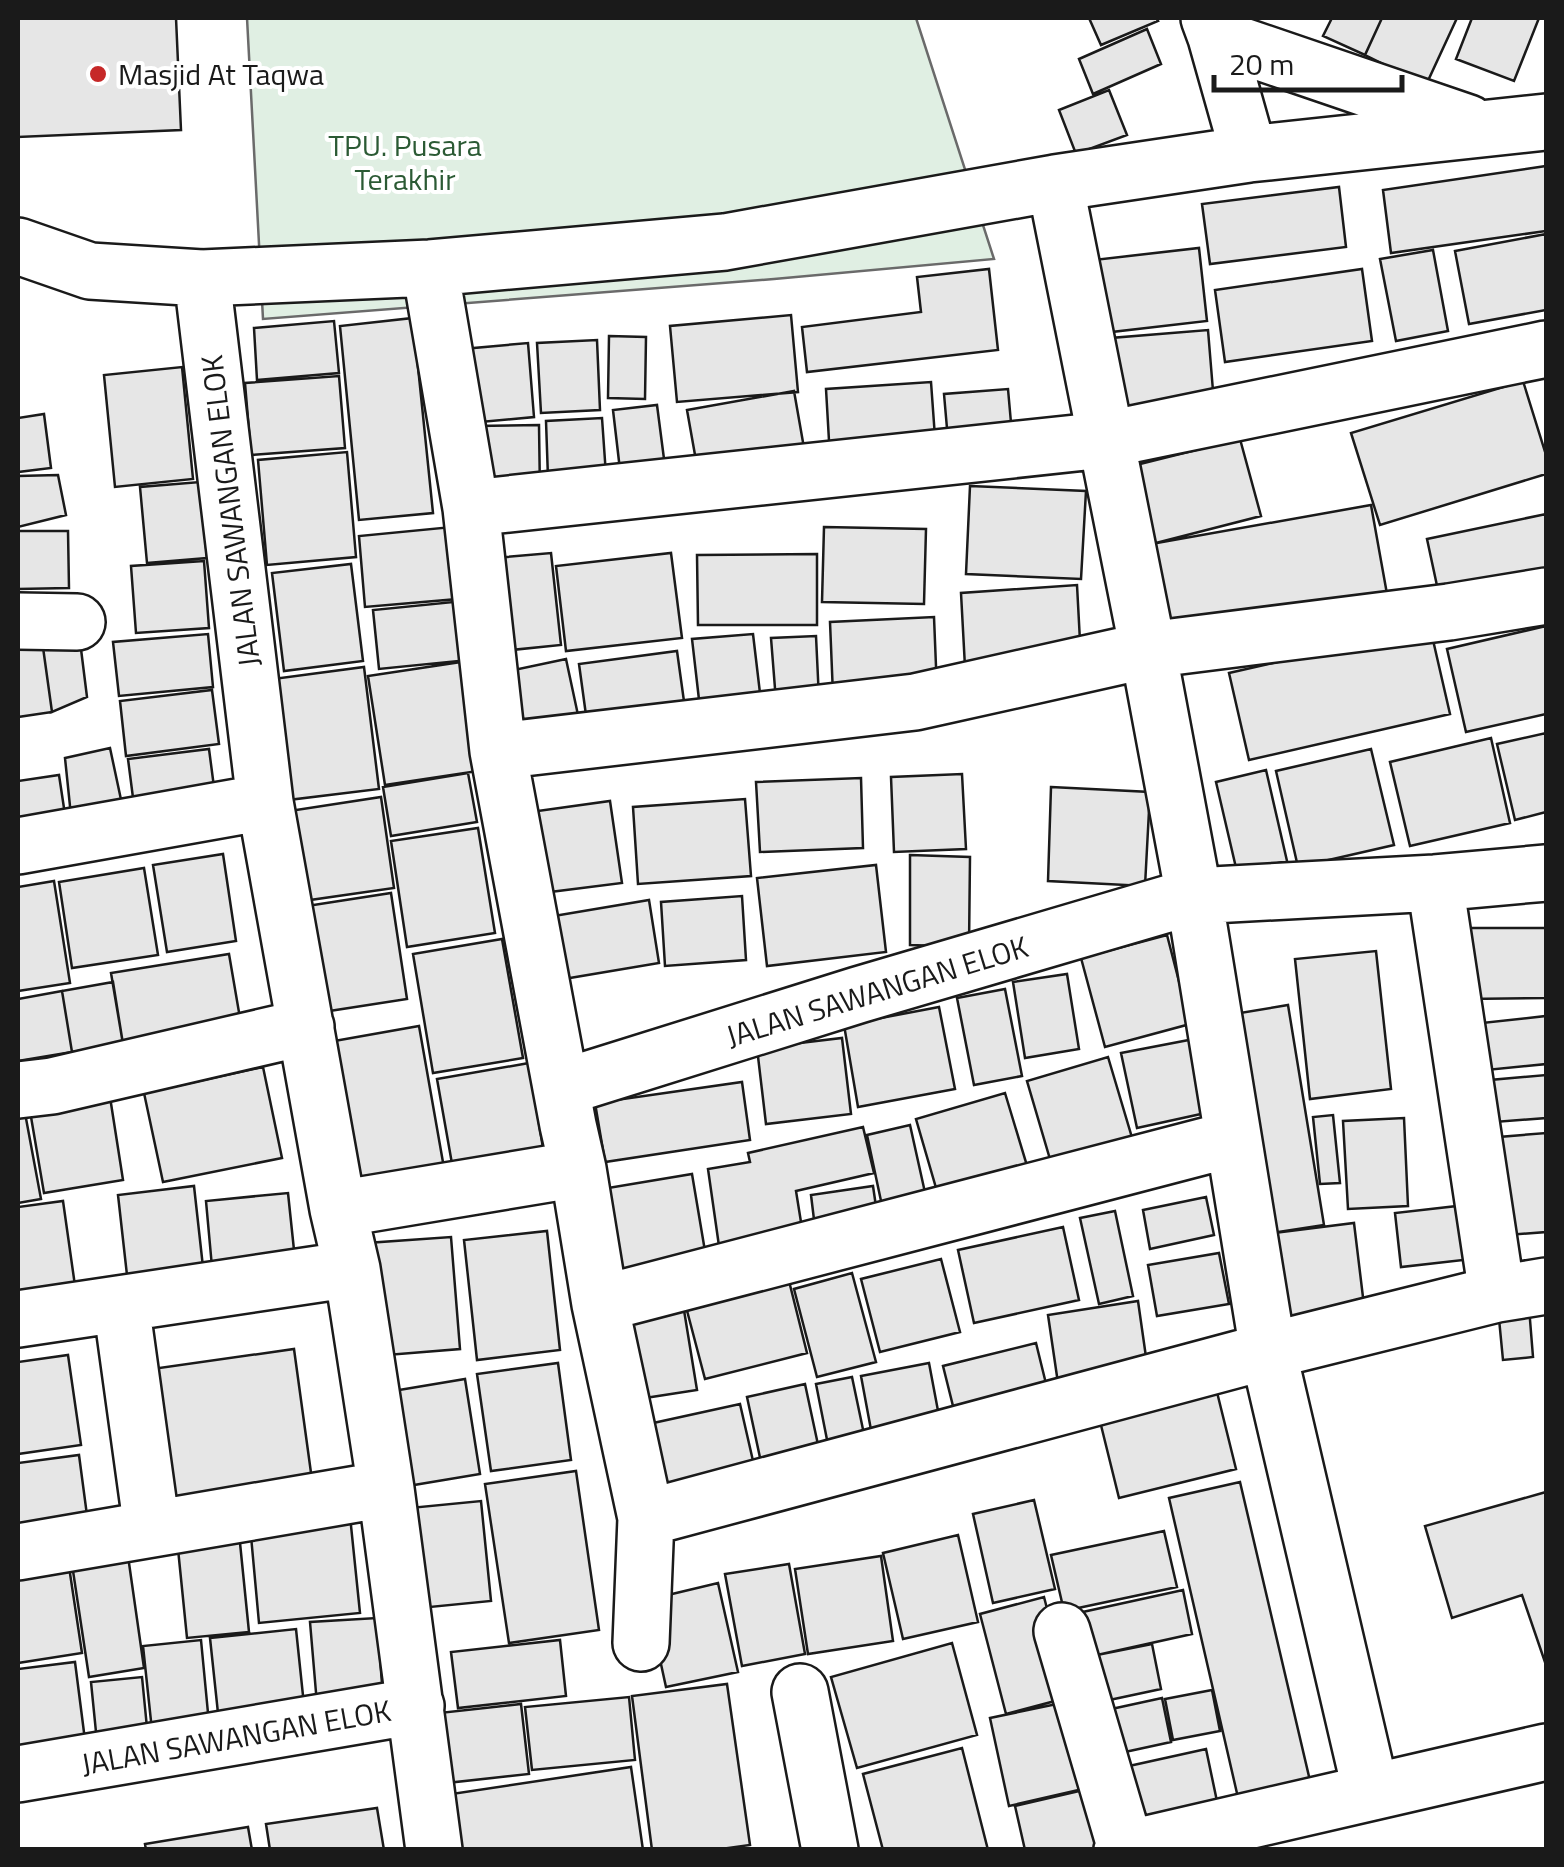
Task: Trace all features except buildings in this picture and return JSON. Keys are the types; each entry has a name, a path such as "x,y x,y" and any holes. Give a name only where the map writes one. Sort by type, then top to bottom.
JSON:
{"street":[{"path":"1213,27 1482,128"},
{"path":"1213,27 1249,154"},
{"path":"18,246 90,271 202,278 430,268 724,242 1054,183 1249,154 1546,122"},
{"path":"1054,183 1194,896 1268,1350 1371,1792"},
{"path":"430,268 471,508 498,751 600,1304 646,1518 641,1644"},
{"name":"JALAN SAWANGAN ELOK","path":"18,1774 416,1706 352,1269 265,802 202,278"},
{"path":"471,508 1104,440 1546,349"},
{"path":"498,751 915,702 1148,650 1546,596"},
{"path":"18,621 77,622"},
{"path":"18,846 265,802"},
{"name":"JALAN SAWANGAN ELOK","path":"561,1088 858,994 1194,896 1435,884 1546,873"},
{"path":"646,1518 1268,1350 1522,1290 1435,884"},
{"path":"18,1090 52,1086 306,1027"},
{"path":"600,1304 1232,1139"},
{"path":"338,1209 578,1169"},
{"path":"18,1319 352,1269"},
{"path":"122,1304 152,1529"},
{"path":"18,1552 386,1488"},
{"path":"1062,1631 1124,1849 1546,1752"},
{"path":"800,1692 830,1850"},
{"path":"416,1706 434,1850"}],"green space":[{"name":"TPU. Pusara Terakhir","path":"247,18 916,18 994,259 263,319"}],"place":[{"name":"Masjid At Taqwa","path":"98,74"}]}
